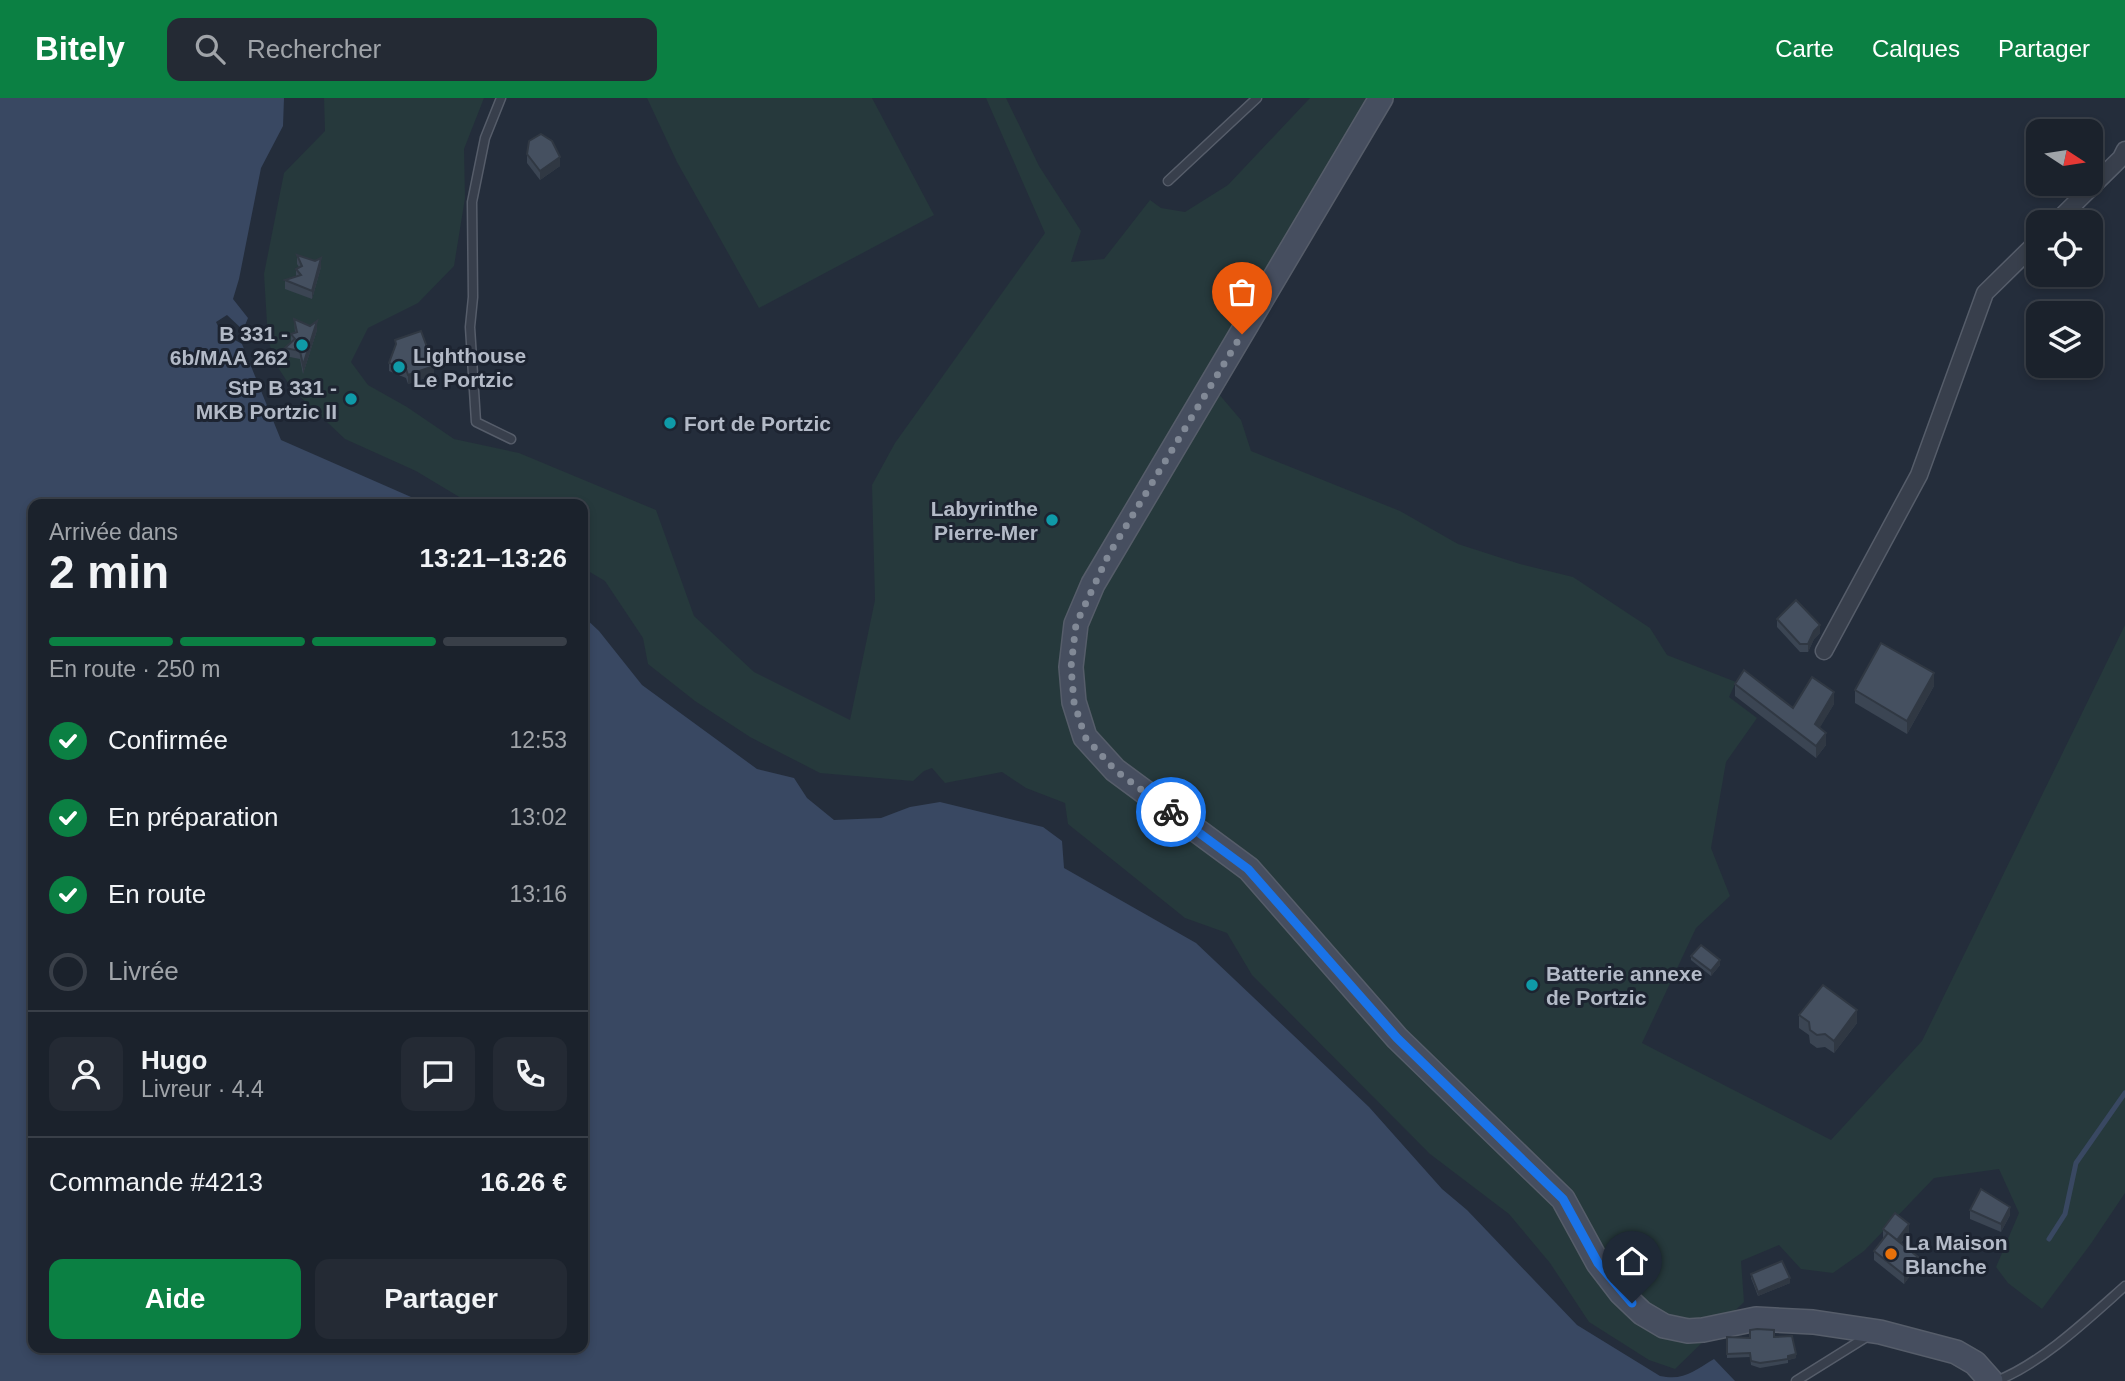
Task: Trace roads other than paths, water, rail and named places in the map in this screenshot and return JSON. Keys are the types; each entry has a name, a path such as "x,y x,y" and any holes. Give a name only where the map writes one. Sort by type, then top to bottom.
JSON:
{"street":[{"path":"1381,98 1108,556 1076,624 1071,667 1074,702 1085,737 1115,770 1248,869 1397,1038 1563,1199 1598,1263 1621,1293 1642,1313 1664,1326 1688,1331 1756,1319 1813,1322 1880,1332 1955,1352 1975,1363 1994,1381"},
{"path":"2068,210 2121,158 2125,150"},
{"path":"1824,652 1919,475 1985,293 2026,253"}],"lane":[{"path":"501,98 485,138 472,202 473,297 470,327 476,422 512,439"},
{"path":"1168,181 1257,98"},
{"path":"1994,1381 2017,1373 2089,1318 2125,1286"},
{"path":"1796,1381 1862,1338 1880,1332"}],"water":[{"path":"0,98 284,98 283,126 261,168 233,299 248,318 243,330 227,315 216,322 221,332 242,344 281,440 416,499 28,499 28,1353 588,1353 588,621 642,685 757,769 794,778 807,798 834,820 881,818 910,807 940,802 1043,827 1062,841 1064,868 1196,943 1369,1107 1442,1189 1467,1210 1577,1325 1660,1376 1682,1376 1714,1359 1735,1381 0,1381"}],"waterway":[{"path":"2049,1239 2065,1214 2076,1163 2125,1093"}],"place":[{"name":"B 331 - 6b/MAA 262","path":"302,345"},
{"name":"Lighthouse Le Portzic","path":"399,367"},
{"name":"StP B 331 - MKB Portzic II","path":"351,399"},
{"name":"Fort de Portzic","path":"670,423"},
{"name":"Labyrinthe Pierre-Mer","path":"1052,520"},
{"name":"Batterie annexe de Portzic","path":"1532,985"},
{"name":"La Maison Blanche","path":"1891,1254"}]}
